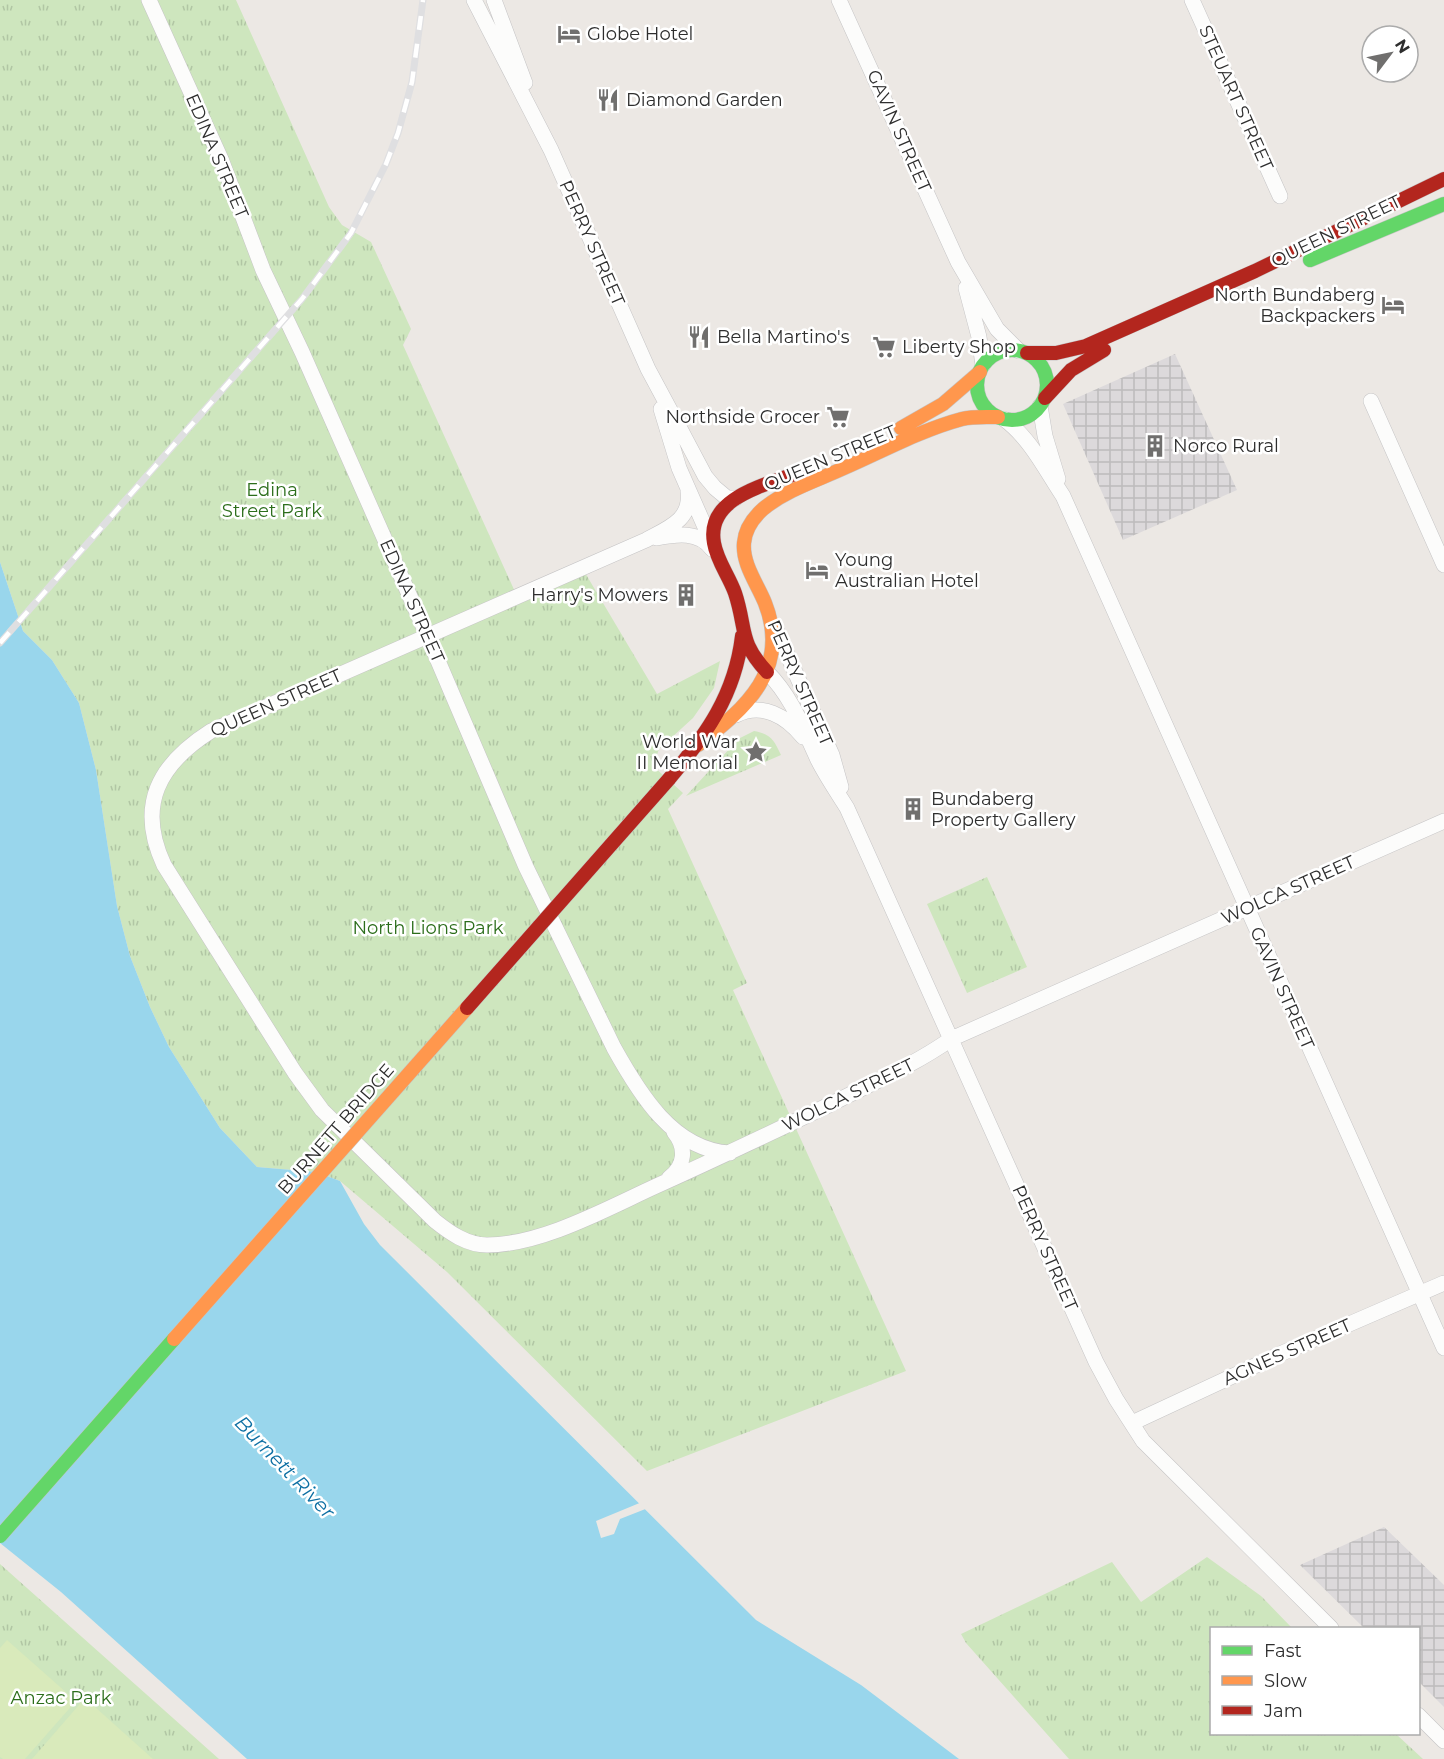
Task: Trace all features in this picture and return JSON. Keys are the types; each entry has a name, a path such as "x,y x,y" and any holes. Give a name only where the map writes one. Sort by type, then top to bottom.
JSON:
{"main road":[{"name":"QUEEN STREET","path":"1023,352 1060,354 1086,346 1255,271 1444,179"},
{"name":"QUEEN STREET","path":"1043,402 1068,371 1090,357 1258,282 1444,204"},
{"path":"999,352 1023,352 1035,359 1046,377 1047,387 1043,402 1033,414 1024,418 1014,420 1001,418 989,411 982,403 978,393 977,382 982,368 999,352"},
{"name":"QUEEN STREET","path":"720,559 713,537 715,520 724,506 736,498 924,417 957,395 982,368"},
{"name":"QUEEN STREET","path":"746,561 743,544 748,528 758,513 776,500 916,436 964,418 1001,418"},
{"path":"720,559 725,560 729,555 737,554 746,561"},
{"name":"PERRY STREET","path":"720,559 738,606 742,634 752,657 767,672"},
{"name":"PERRY STREET","path":"746,561 772,621"},
{"name":"BURNETT BRIDGE","path":"0,1536 698,745 732,716 758,687 767,672 774,650 772,621"},
{"name":"BURNETT BRIDGE","path":"698,745 730,689 739,664 742,634"}],"street":[{"name":"EDINA STREET","path":"149,0 221,159 263,270 302,352 427,635 526,867 609,1037 629,1076 668,1125 683,1138 701,1148 730,1153"},
{"name":"PERRY STREET","path":"494,0 551,150"},
{"name":"GAVIN STREET","path":"839,0 958,262 997,329 1023,352"},
{"name":"STEUART STREET","path":"1192,0 1280,196"},
{"name":"PERRY STREET","path":"476,1 551,150 648,369 705,476 722,495 736,498"},
{"name":"GAVIN STREET","path":"958,262 975,321 982,368"},
{"name":"PERRY STREET","path":"648,369 688,491 720,559"},
{"path":"1371,401 1444,565"},
{"name":"GAVIN STREET","path":"1043,402 1046,436 1063,496 1444,1348"},
{"name":"GAVIN STREET","path":"1001,418 1017,428 1063,496"},
{"name":"QUEEN STREET","path":"295,1073 164,865 151,832 155,796 162,776 171,762 183,750 211,731 668,528 681,518 688,506 688,491"},
{"name":"QUEEN STREET","path":"645,540 671,535 694,536 707,542 720,559"},
{"name":"PERRY STREET","path":"772,621 832,756 846,808"},
{"name":"PERRY STREET","path":"767,672 781,686 790,700 819,762 846,808 1096,1362 1116,1399 1143,1441 1329,1627"},
{"path":"732,716 749,710 778,714 795,727 819,762"},
{"name":"WOLCA STREET","path":"295,1073 322,1110 451,1234 469,1243 487,1245 535,1237 560,1229 730,1153 922,1059 951,1039 1444,821"},
{"path":"658,1185 678,1170 683,1155 678,1136 668,1125"},
{"name":"AGNES STREET","path":"1132,1423 1444,1283"},
{"path":"1420,1716 1444,1741"}],"shaded area":[{"path":"1175,354 1237,490 1123,540 1063,404"},
{"path":"1384,1527 1444,1585 1444,1707 1420,1683 1420,1627 1363,1627 1300,1565"}],"green space":[{"path":"0,0 236,0 329,207 342,225 371,242 411,329 403,345 516,594 581,566 657,694 720,661 714,688 693,718 659,749 653,766 683,793 668,809 747,983 733,990 906,1371 647,1471 447,1272 340,1181 316,1172 257,1167 220,1128 169,1047 130,956 117,906 96,770 79,703 52,660 23,631 0,562"},
{"path":"754,731 771,738 781,755 686,796 740,738"},
{"path":"987,877 1027,967 967,993 927,904"},
{"path":"1207,1557 1261,1596 1291,1627 1210,1627 1210,1735 1397,1735 1423,1759 1069,1759 966,1643 961,1634 1112,1562 1141,1602"},
{"name":"Anzac Park","path":"0,1564 219,1759 0,1759"},
{"path":"7,1640 76,1701 25,1759 0,1757 0,1648"},
{"path":"85,1698 153,1759 32,1759"}],"water":[{"name":"Burnett River","path":"0,562 23,631 52,660 79,703 96,770 117,906 130,956 169,1047 220,1128 257,1167 316,1172 340,1181 364,1224 380,1245 756,1620 861,1685 959,1759 247,1759 61,1592 0,1543"}],"pier":[{"path":"642,1502 648,1508 620,1519 614,1534 601,1538 596,1521"}],"railway":[{"path":"0,643 302,299 351,233 386,164 398,133 412,82 423,0"}],"traffic: fast":[{"path":"1310,260 1444,204"},
{"path":"1012,350 1025,353 1037,360 1044,372 1047,385 1044,398 1037,410 1025,417 1012,420 999,417 987,410 980,398 977,385 980,372 987,360 999,353 1012,350"},
{"path":"0,1536 174,1339"}],"traffic: slow":[{"path":"901,428 943,404 980,372"},
{"path":"698,745 747,701 759,685 768,667 772,648 772,627 765,603 745,559 744,551 746,533 759,513 772,502 792,491 902,441 966,418 998,417"},
{"path":"174,1339 467,1008"}],"traffic: jam":[{"path":"1027,353 1056,353 1086,346 1255,271 1444,179"},
{"path":"1045,398 1071,370 1104,350"},
{"path":"767,672 751,652 747,643 739,605 714,543 714,527 720,513 730,502 759,487 805,470"},
{"path":"669,779 707,730 726,696 733,677 742,636"},
{"path":"467,1008 669,779"}],"place":[{"name":"Globe Hotel","path":"569,34"},
{"name":"Diamond Garden","path":"608,100"},
{"name":"North Bundaberg Backpackers","path":"1393,305"},
{"name":"Bella Martino's","path":"699,337"},
{"name":"Liberty Shop","path":"884,347"},
{"name":"Northside Grocer","path":"838,417"},
{"name":"Norco Rural","path":"1155,446"},
{"name":"Young Australian Hotel","path":"817,570"},
{"name":"Harry's Mowers","path":"686,595"},
{"name":"World War II Memorial","path":"756,752"},
{"name":"Bundaberg Property Gallery","path":"913,809"}],"park label":[{"name":"Edina Street Park","path":"272,500"},
{"name":"North Lions Park","path":"428,928"}]}
